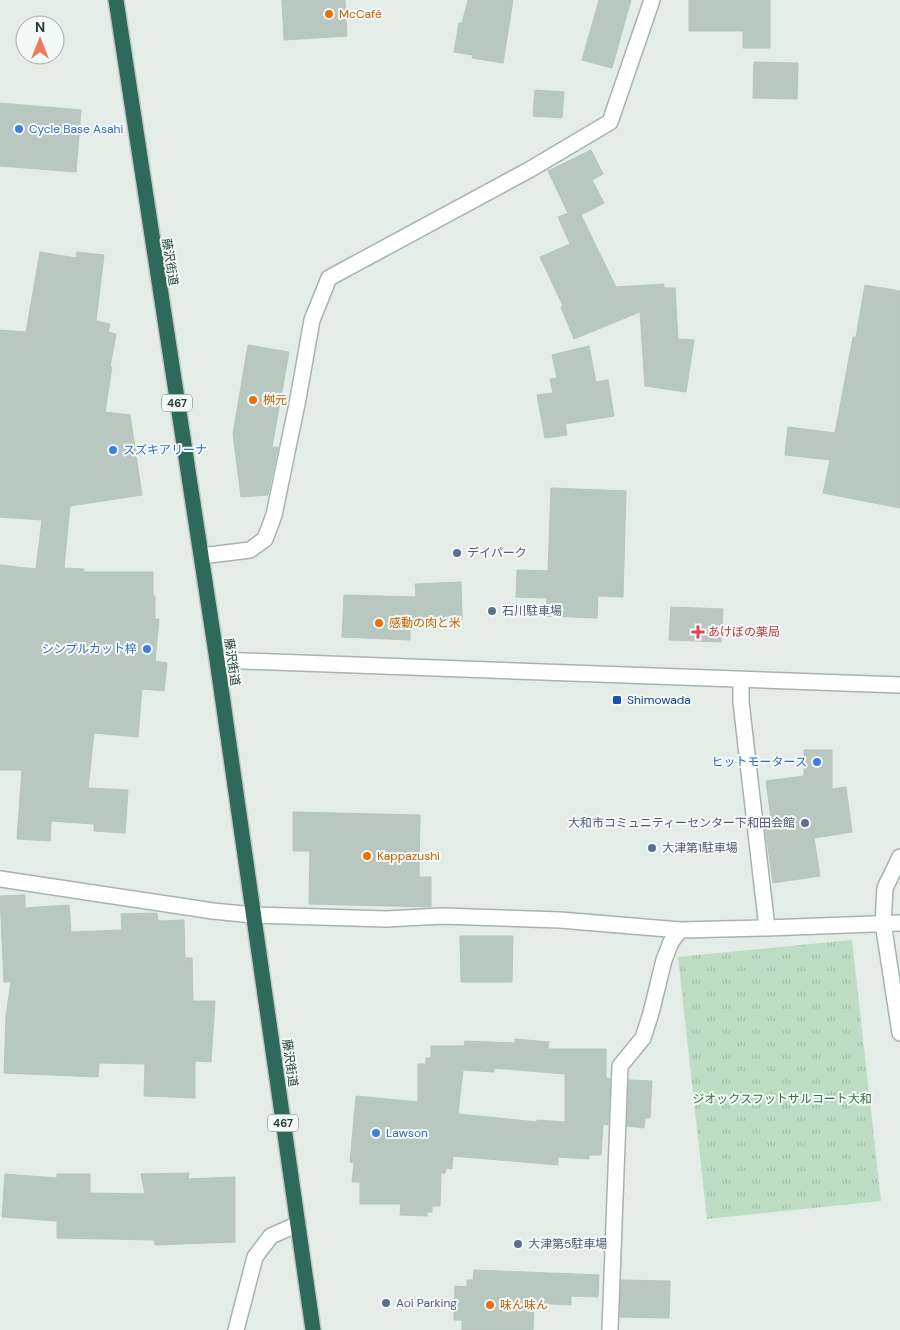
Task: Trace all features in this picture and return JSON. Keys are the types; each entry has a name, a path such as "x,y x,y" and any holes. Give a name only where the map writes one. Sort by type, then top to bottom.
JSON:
{"highway":[{"name":"藤沢街道","path":"116,0 217,660 313,1330"}],"street":[{"path":"201,556 250,550 265,539 274,515 312,320 328,278 529,170 610,122 652,0"},
{"path":"217,660 900,685"},
{"path":"741,680 741,702 767,928"},
{"path":"900,857 884,888 883,923 900,1033"},
{"path":"0,879 213,911 254,915 386,918 442,916 550,920 680,930 900,923"},
{"path":"610,1330 620,1066 643,1038 664,960 671,942 680,930"},
{"path":"236,1330 255,1257 271,1236 298,1224"}],"green space":[{"name":"ジオックスフットサルコート大和","path":"852,940 881,1201 707,1219 678,957"}],"building":[{"path":"282,0 345,0 347,36 284,40"},
{"path":"468,0 513,0 503,63 472,58 473,55 454,52 459,23 462,23"},
{"path":"599,0 631,0 612,68 582,60"},
{"path":"689,0 770,0 770,48 743,48 743,31 689,31"},
{"path":"754,62 798,63 797,99 753,98"},
{"path":"535,90 564,92 562,118 533,116"},
{"path":"0,103 81,110 76,172 0,166"},
{"path":"591,150 603,174 592,180 604,203 581,215 616,287 664,284 664,288 675,288 678,339 694,340 686,392 645,386 640,312 574,339 561,307 563,306 540,257 570,244 558,217 568,213 548,171"},
{"path":"40,252 76,258 77,252 104,255 96,321 110,324 108,332 116,334 105,412 130,415 142,495 70,506 64,568 84,569 83,572 153,572 155,619 159,619 155,661 167,663 164,691 142,689 138,737 94,733 88,788 128,790 125,833 94,831 94,824 51,821 50,841 17,839 22,770 0,770 0,565 36,569 42,520 0,517 0,330 26,332"},
{"path":"865,285 900,291 900,508 823,493 830,460 785,455 788,427 835,433 853,337 856,337"},
{"path":"248,345 289,352 272,447 278,447 268,495 241,497 233,434"},
{"path":"589,346 596,382 608,380 614,416 565,424 567,435 545,438 537,395 553,393 550,379 557,378 552,355"},
{"path":"551,488 626,491 623,597 598,596 597,618 546,616 547,598 516,597 517,570 548,571"},
{"path":"461,582 462,620 410,622 410,640 342,637 344,595 416,597 415,584"},
{"path":"671,607 723,609 721,642 669,640"},
{"path":"804,750 832,750 832,789 846,787 852,832 814,838 820,876 773,883 765,827 772,826 766,781 804,776"},
{"path":"293,812 420,815 419,877 431,877 431,907 309,904 310,851 293,851"},
{"path":"25,895 25,908 69,905 71,932 122,930 121,914 157,913 158,921 184,920 185,958 192,958 193,1001 215,1001 211,1062 195,1061 195,1098 144,1096 145,1064 99,1063 98,1077 4,1073 6,1016 11,982 4,982 0,896"},
{"path":"460,936 513,936 512,982 461,982"},
{"path":"515,1039 549,1042 548,1049 606,1049 606,1078 610,1079 608,1125 603,1124 601,1155 589,1155 589,1159 558,1157 558,1165 453,1156 452,1169 446,1168 445,1173 441,1173 440,1206 432,1206 432,1212 427,1212 427,1216 400,1215 401,1204 360,1204 360,1182 352,1182 354,1163 350,1162 356,1096 418,1102 418,1064 426,1064 426,1058 431,1058 431,1046 464,1046 465,1041 515,1043","holes":["494,1068 565,1074 565,1122 537,1120 537,1122 458,1114 463,1070 494,1072"]},
{"path":"629,1080 652,1081 650,1118 645,1118 644,1128 627,1126"},
{"path":"189,1173 188,1179 235,1177 235,1242 155,1245 154,1240 57,1238 57,1221 2,1217 5,1174 57,1178 57,1174 90,1174 90,1193 145,1194 141,1174"},
{"path":"474,1270 599,1275 598,1297 571,1296 571,1305 534,1303 533,1330 462,1330 462,1320 454,1320 455,1286 467,1287 467,1280 473,1280"},
{"path":"621,1280 670,1281 669,1318 620,1317"}],"place":[{"name":"McCafé","path":"329,14"},
{"name":"Cycle Base Asahi","path":"19,129"},
{"name":"桝元","path":"253,400"},
{"name":"スズキアリーナ","path":"113,450"},
{"name":"デイパーク","path":"457,553"},
{"name":"石川駐車場","path":"492,611"},
{"name":"感動の肉と米","path":"379,623"},
{"name":"あけぼの薬局","path":"698,632"},
{"name":"シンプルカット梓","path":"147,649"},
{"name":"Shimowada","path":"617,700"},
{"name":"ヒットモータース","path":"817,762"},
{"name":"大和市コミュニティーセンター下和田会館","path":"805,823"},
{"name":"大津第1駐車場","path":"652,848"},
{"name":"Kappazushi","path":"367,856"},
{"name":"Lawson","path":"376,1133"},
{"name":"大津第5駐車場","path":"518,1244"},
{"name":"Aoi Parking","path":"386,1303"},
{"name":"味ん味ん","path":"490,1305"}]}
